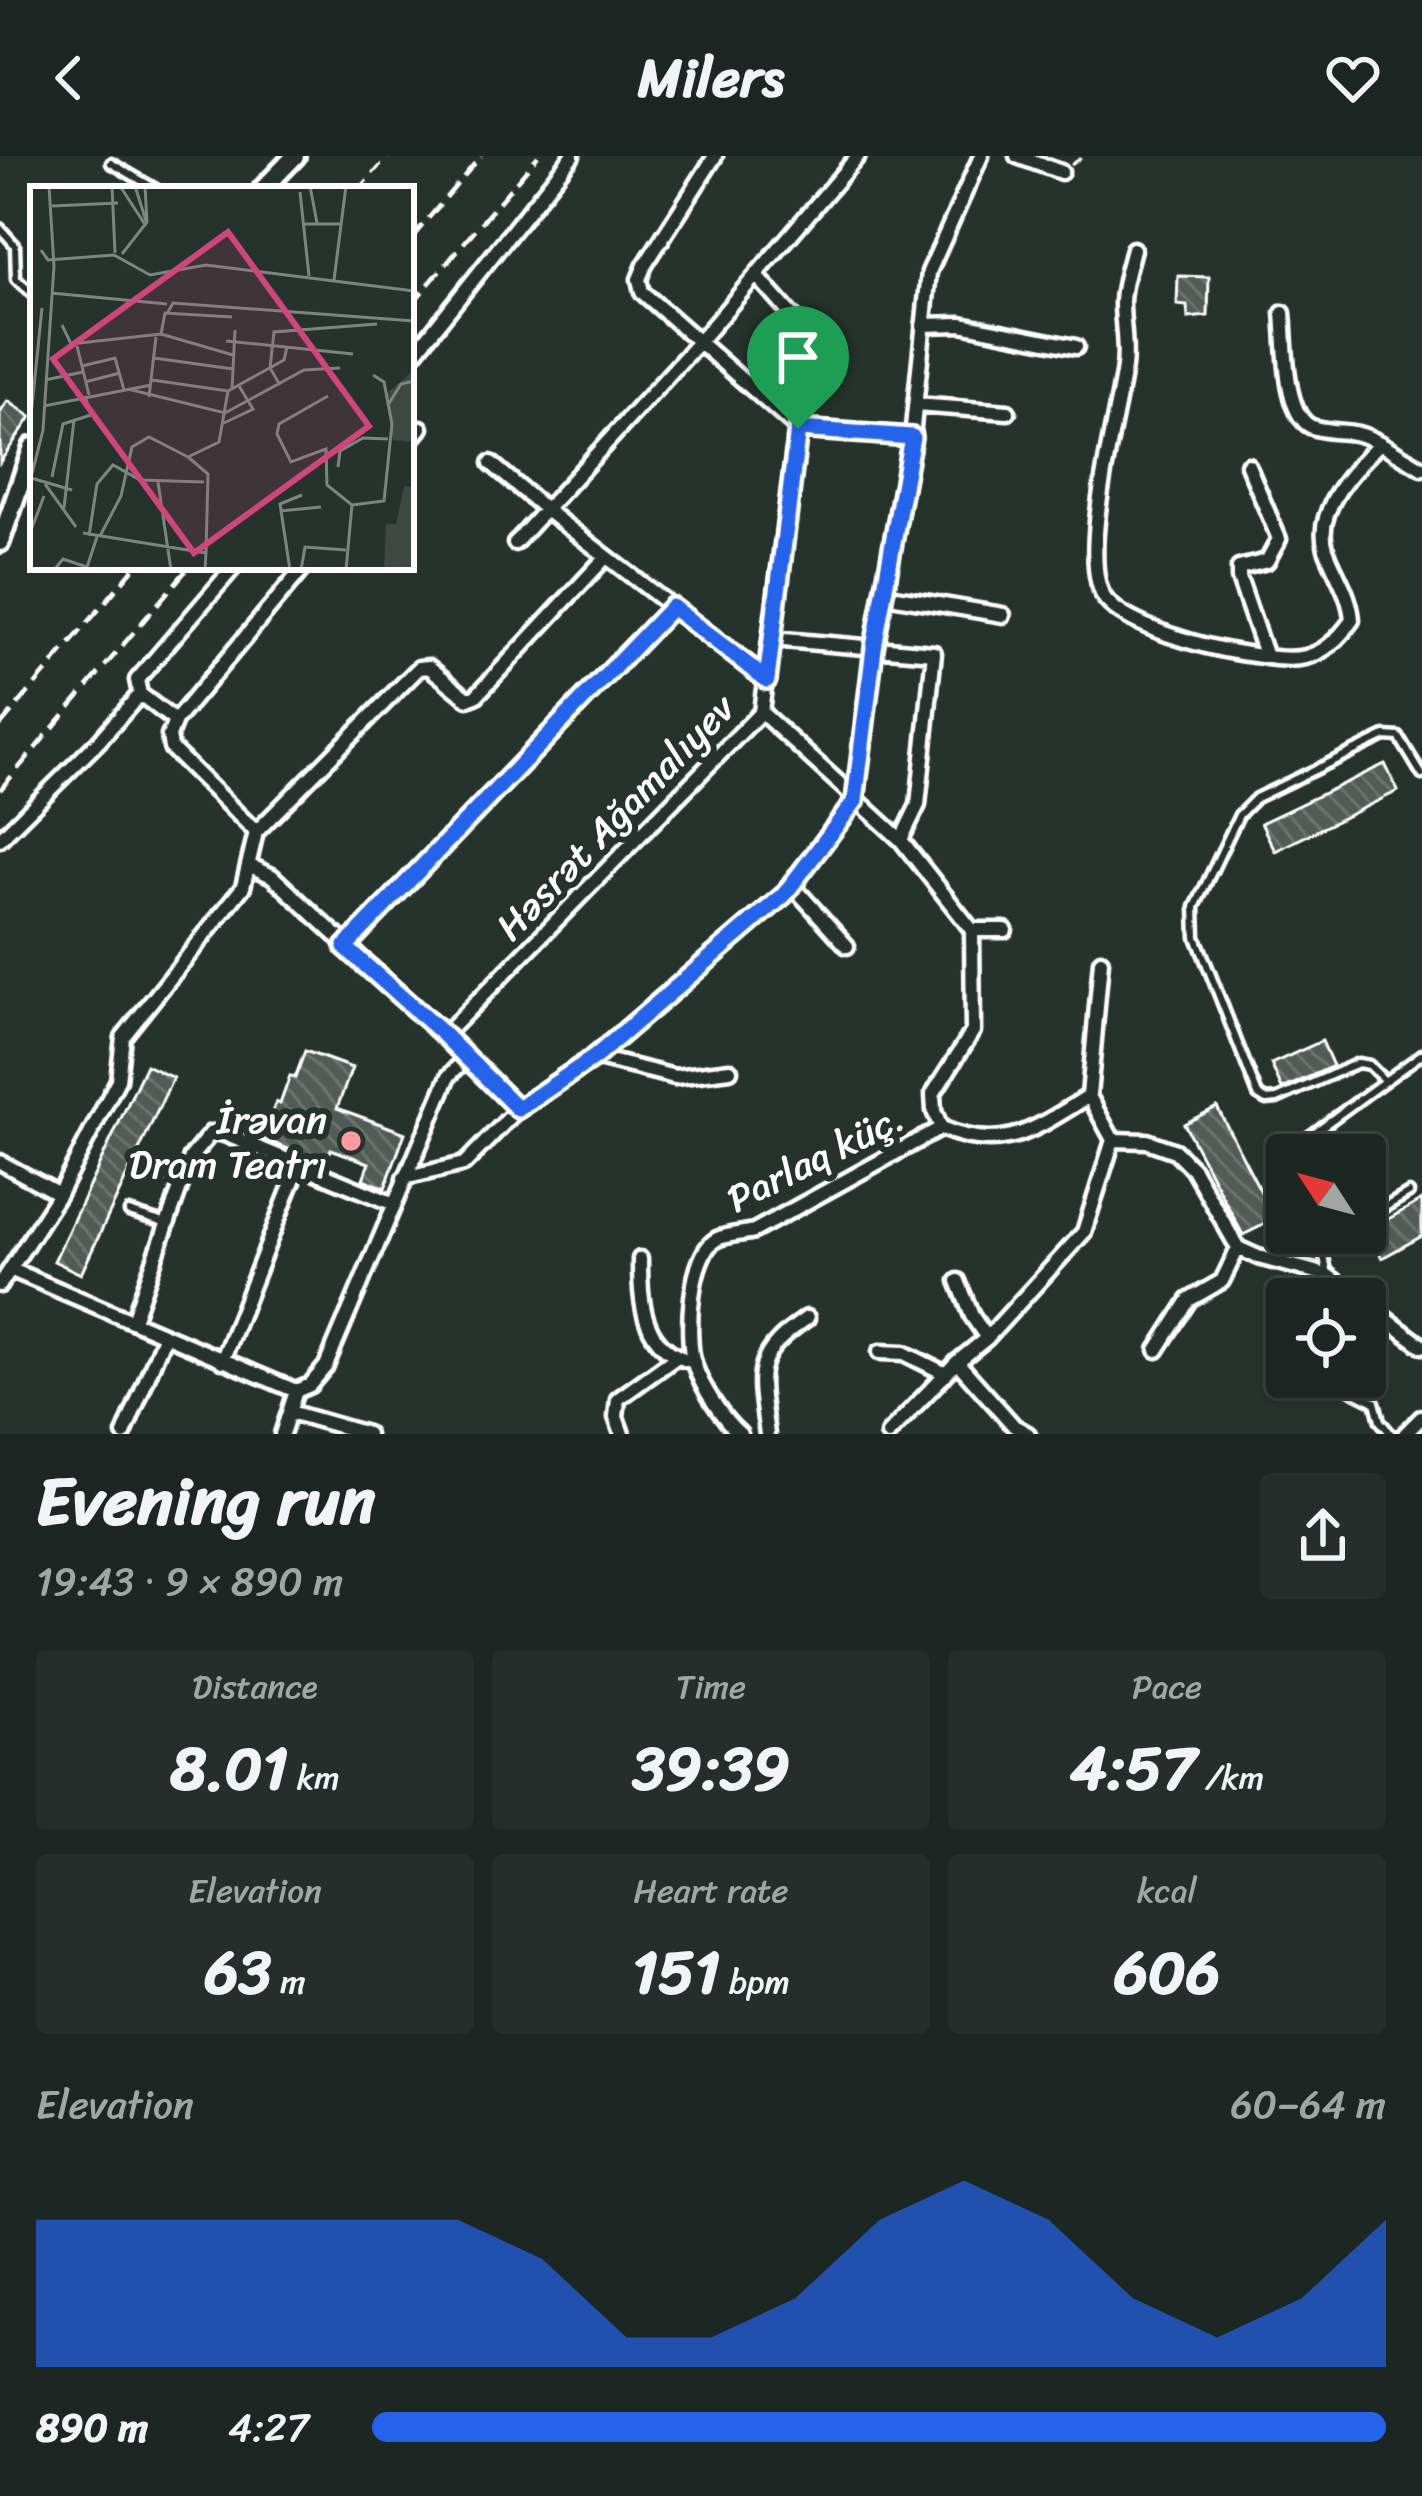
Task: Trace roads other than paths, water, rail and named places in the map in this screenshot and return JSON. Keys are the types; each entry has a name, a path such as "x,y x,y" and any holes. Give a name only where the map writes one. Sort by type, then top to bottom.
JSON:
{"main road":[{"path":"266,186 295,156"},
{"path":"0,542 6,497 30,453"}],"street":[{"path":"414,354 572,156"},
{"path":"715,156 639,279 642,292 798,429 912,437"},
{"path":"515,543 697,344 859,156"},
{"path":"404,1178 464,1164 518,1109 595,1057 792,885 855,801 874,648 912,437 928,272 981,156"},
{"path":"1017,156 1061,172"},
{"path":"1133,249 1122,297 1125,361 1099,496 1097,578 1106,599 1136,622 1232,652 1296,662 1323,652 1352,620 1351,600 1324,544 1328,507 1380,443"},
{"name":"Həsrət Ağamalıyev","path":"444,1035 761,712 809,335 757,276"},
{"path":"1283,313 1297,416 1311,428 1358,431 1422,468"},
{"path":"923,325 961,324 1076,346"},
{"path":"916,405 1007,412"},
{"path":"491,463 767,680"},
{"path":"1248,465 1280,539 1267,561 1239,568 1266,657"},
{"path":"0,1285 58,1194 118,1080 123,1037 237,897 256,832 419,668 429,667 458,695 476,696 606,557"},
{"path":"175,721 140,694 137,680 232,570"},
{"path":"256,832 171,748 169,736 175,721 301,570"},
{"path":"884,595 1003,614"},
{"path":"345,947 672,607"},
{"path":"772,639 934,653 918,805 901,840"},
{"path":"0,839 140,694"},
{"path":"761,712 901,840 972,930 973,1031 933,1094 941,1129 990,1142 1022,1136 1089,1096"},
{"path":"249,866 272,876 518,1109"},
{"path":"792,885 847,946"},
{"path":"972,930 1005,930"},
{"path":"888,1434 987,1338 1084,1232 1113,1140 1089,1096 1101,961"},
{"path":"595,1057 675,1077 730,1070"},
{"path":"282,1434 296,1391 326,1366 449,1076 466,1058"},
{"name":"Parlaq küç.","path":"740,1434 727,1423 694,1362 692,1294 706,1248 719,1238 754,1231 941,1129"},
{"path":"133,1320 191,1157 212,1133 222,1133 394,1204"},
{"path":"1113,1140 1147,1141 1174,1151 1193,1169 1238,1248 1331,1278"},
{"path":"0,1162 58,1194"},
{"path":"221,1361 299,1165"},
{"path":"1157,1350 1189,1300 1222,1281 1238,1248"},
{"path":"640,1259 640,1306 663,1346 676,1358 694,1362"},
{"path":"12,1270 296,1391"},
{"path":"958,1281 987,1338"},
{"path":"767,1434 760,1366 779,1337 807,1318"},
{"path":"1386,1319 1422,1346"},
{"path":"124,1434 164,1337"},
{"path":"880,1352 904,1353 946,1374"},
{"path":"622,1434 616,1418 618,1400 676,1358"},
{"path":"958,1362 1015,1426 1028,1434"},
{"path":"290,1412 367,1434"},
{"path":"1405,1434 1422,1417"}],"lane":[{"path":"111,163 151,186"},
{"path":"0,228 15,245 16,279 30,291"},
{"path":"1385,1081 1369,1065 1358,1063 1277,1099 1258,1095 1196,937 1195,907 1239,815 1256,798 1385,736 1399,737 1422,775"},
{"path":"1311,1134 1422,1054"},
{"path":"145,1168 183,1180"},
{"path":"1386,1207 1409,1193"},
{"path":"129,1212 167,1225"},
{"path":"1325,1254 1327,1275"},
{"path":"1367,1398 1375,1402 1380,1421 1391,1434"}],"railway":[{"path":"414,235 481,156"},
{"path":"414,301 538,156"},
{"path":"0,726 132,570"},
{"path":"0,790 186,570"}],"place":[{"name":"İrəvan Dram Teatrı","path":"351,1141"}]}
